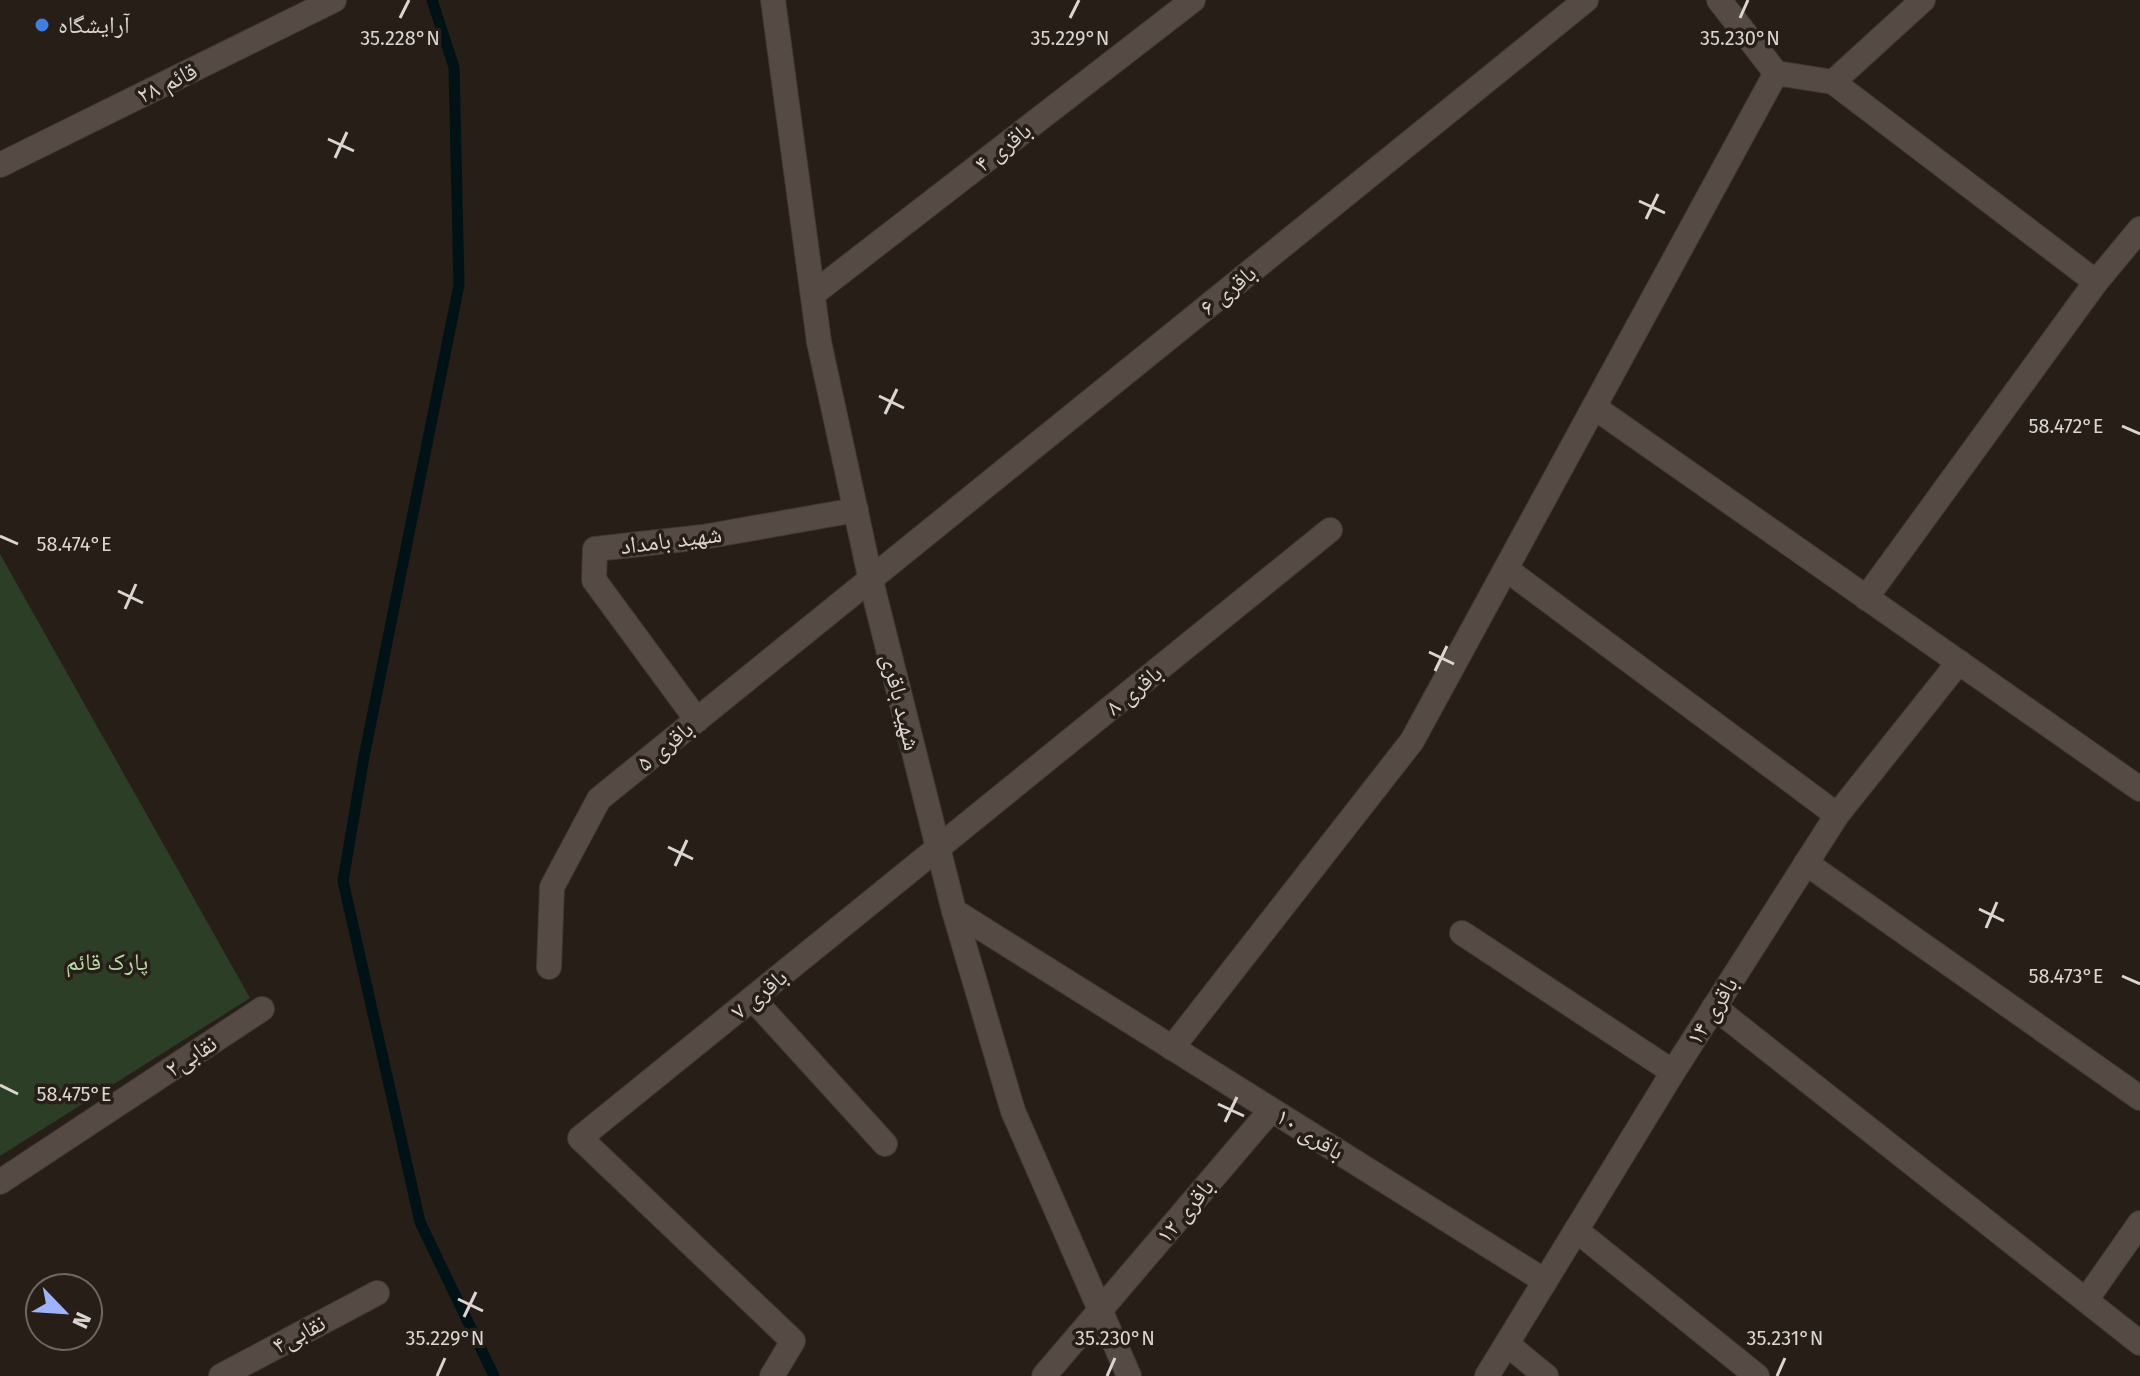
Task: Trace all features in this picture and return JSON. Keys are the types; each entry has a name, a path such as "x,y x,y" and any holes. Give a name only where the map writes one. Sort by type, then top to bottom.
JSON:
{"street":[{"name":"قائم ۲۸","path":"0,165 334,0"},
{"name":"شهید باقری","path":"773,0 819,342 871,581 938,850 1013,1111 1129,1376"},
{"name":"باقری ۴","path":"813,294 1193,0"},
{"name":"باقری ۶","path":"871,581 1586,0"},
{"path":"1719,0 1776,73 1833,82 2096,282"},
{"path":"1833,82 1923,0"},
{"path":"1172,1048 1412,741 1776,73"},
{"path":"1866,598 2096,282 2140,229"},
{"path":"1594,407 2140,789"},
{"name":"شهید بامداد","path":"697,720 594,580 595,549 703,537 856,510"},
{"name":"باقری ۸","path":"938,850 1330,530"},
{"path":"1506,569 1837,815"},
{"name":"باقری ۵","path":"549,967 552,887 599,799 871,581"},
{"name":"باقری ۱۴","path":"1487,1376 1673,1072 1837,815 1959,662"},
{"name":"باقری ۷","path":"772,1376 793,1341 580,1138 938,850"},
{"path":"1806,863 2140,1098"},
{"name":"باقری ۱۰","path":"954,911 1545,1281"},
{"path":"1462,933 1673,1072"},
{"path":"753,999 885,1144"},
{"path":"1714,1007 2140,1343"},
{"name":"نقابی۲","path":"0,1182 262,1009"},
{"name":"باقری ۱۲","path":"1044,1376 1271,1110"},
{"path":"2086,1300 2140,1223"},
{"path":"1576,1230 1757,1376"},
{"name":"نقابی۴","path":"221,1376 377,1293"},
{"path":"1507,1344 1546,1376"}],"green space":[{"name":"پارک قائم","path":"0,554 250,998 0,1156"}],"waterway":[{"path":"432,0 454,67 459,285 364,757 343,881 420,1222 494,1376"}],"place":[{"name":"آرایشگاه","path":"42,25"}]}
